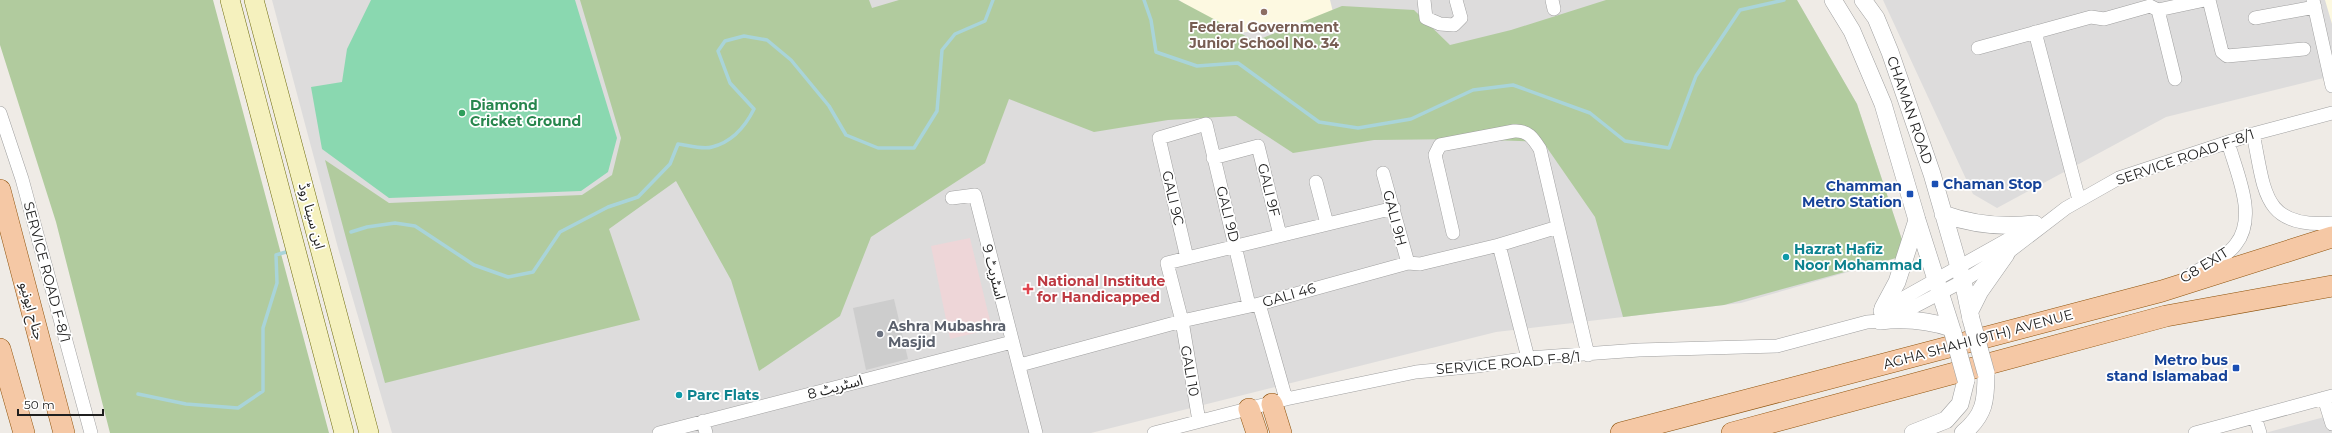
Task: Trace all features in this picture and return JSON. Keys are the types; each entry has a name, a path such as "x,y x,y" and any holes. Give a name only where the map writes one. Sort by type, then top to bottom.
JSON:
{"main road":[{"name":"ابن سینا روڈ","path":"230,0 344,433"},
{"name":"ابن سینا روڈ","path":"254,0 369,433"},
{"name":"جناح ایونیو","path":"0,190 64,433"},
{"name":"AGHA SHAHI (9TH) AVENUE","path":"1621,433 2162,291 2332,237"},
{"name":"AGHA SHAHI (9TH) AVENUE","path":"1732,433 2166,316 2332,286"},
{"path":"0,349 24,433"},
{"path":"1279,401 1281,433"},
{"path":"1249,409 1257,433"}],"street":[{"path":"1424,0 1426,18 1440,24 1454,25 1461,18 1456,0"},
{"name":"CHAMAN ROAD","path":"1833,0 1852,31 1884,104 1917,220 1952,330 1966,380 1960,404 1946,420 1914,433"},
{"name":"CHAMAN ROAD","path":"1863,0 1876,18 1890,52 1934,179 1963,281 1986,373 1986,402 1975,423 1962,433"},
{"path":"1978,48 2092,17 2104,19 2150,6 2158,10 2204,0"},
{"path":"2209,0 2222,52 2227,56 2304,49"},
{"path":"2255,18 2314,3 2332,86"},
{"path":"2158,10 2175,79"},
{"path":"2035,32 2080,200"},
{"name":"SERVICE ROAD F-8/1","path":"0,113 22,179 91,433"},
{"name":"SERVICE ROAD F-8/1","path":"1963,281 2041,223 2119,178 2253,134 2332,113"},
{"name":"GALI 9D","path":"1159,138 1206,124 1213,158 1236,246 1254,304 1279,401"},
{"path":"1452,233 1434,155 1440,145 1522,130 1532,136 1540,149 1588,355"},
{"path":"2253,134 2267,197 2277,212 2292,221 2314,225 2332,223"},
{"name":"GALI 9C","path":"1159,138 1187,258"},
{"name":"G8 EXIT","path":"2162,291 2221,257 2236,244 2244,226 2246,208 2228,142"},
{"name":"GALI 9F","path":"1213,158 1258,146 1280,235"},
{"name":"GALI 9H","path":"1383,173 1408,262"},
{"path":"1316,182 1327,224"},
{"name":"اسٹریٹ 9","path":"952,198 975,195 1012,342 1020,365 1036,433"},
{"path":"1187,258 1394,208"},
{"path":"1943,214 1965,222 1988,226 2012,226 2041,223"},
{"path":"1917,220 1897,282 1877,317 1920,320 1952,330"},
{"name":"SERVICE ROAD F-8/1","path":"1154,433 1279,401 1416,372 1477,366 1528,358 1588,355 1639,350 1777,346 1877,317 1906,311 1938,285 1963,281 2006,254 2041,223"},
{"name":"GALI 46","path":"1020,365 1408,262 1420,264 1499,245 1558,227"},
{"path":"1499,245 1528,358"},
{"path":"1971,315 1980,291 2006,254"},
{"name":"GALI 10","path":"1187,258 1167,263 1182,321 1199,421"},
{"name":"اسٹریٹ 8","path":"659,433 705,427 1012,342"},
{"path":"2195,433 2328,397 2332,424"},
{"path":"2255,417 2260,433"}],"shaded area":[{"path":"272,0 1797,0 1857,104 1907,255 1741,303 1496,332 1091,433 392,433 338,248"},
{"name":"Federal Government Junior School No. 34","path":"1179,0 1330,0 1336,24 1224,34"},
{"path":"1883,0 2332,0 2332,76 2166,117 1997,208 1973,194"},
{"path":"2325,0 2332,0 2332,24"},
{"path":"970,238 992,329 950,339 931,246"},
{"name":"Ashra Mubashra Masjid","path":"894,299 908,359 866,370 853,308"},
{"path":"2332,415 2332,433 2265,433"}],"green space":[{"path":"0,0 213,0 329,433 110,433 56,222 0,45"},
{"name":"Diamond Cricket Ground","path":"371,0 575,0 617,138 608,172 581,191 389,198 322,149 311,87 342,82 347,49"},
{"path":"580,0 869,0 872,8 899,0 1178,0 1255,41 1342,6 1414,10 1450,45 1511,30 1606,0 1797,0 1857,104 1907,255 1724,305 1623,317 1595,217 1543,142 1464,139 1374,140 1293,153 1236,116 1168,120 1094,132 1009,99 985,163 871,237 840,316 759,371 731,280 676,181 609,229 640,320 385,383 325,160 389,203 582,195 612,175 621,138"}],"waterway":[{"path":"351,232 367,227 395,223 415,226 474,265 508,277 533,272 560,232 608,207 638,197 670,164 678,144 708,148 719,145 732,138 742,128 754,109 730,83 718,51 725,41 744,36 767,40 791,60 829,106 846,135 878,148 914,148 937,111 942,50 955,34 985,21 993,0"},
{"path":"1144,0 1151,20 1156,52 1197,66 1238,63 1319,122 1358,128 1411,119 1473,90 1513,85 1590,113 1625,141 1669,148 1696,76 1740,10 1784,0"},
{"path":"138,394 186,404 238,408 263,391 263,328 277,283 276,255 286,252"}],"place":[{"name":"Federal Government Junior School No. 34","path":"1264,12"},
{"name":"Diamond Cricket Ground","path":"462,113"},
{"name":"Chaman Stop","path":"1935,184"},
{"name":"Chamman Metro Station","path":"1910,194"},
{"name":"Hazrat Hafiz Noor Mohammad","path":"1786,257"},
{"name":"National Institute for Handicapped","path":"1028,289"},
{"name":"Ashra Mubashra Masjid","path":"880,334"},
{"name":"Metro bus stand Islamabad","path":"2236,368"},
{"name":"Parc Flats","path":"679,395"}]}
